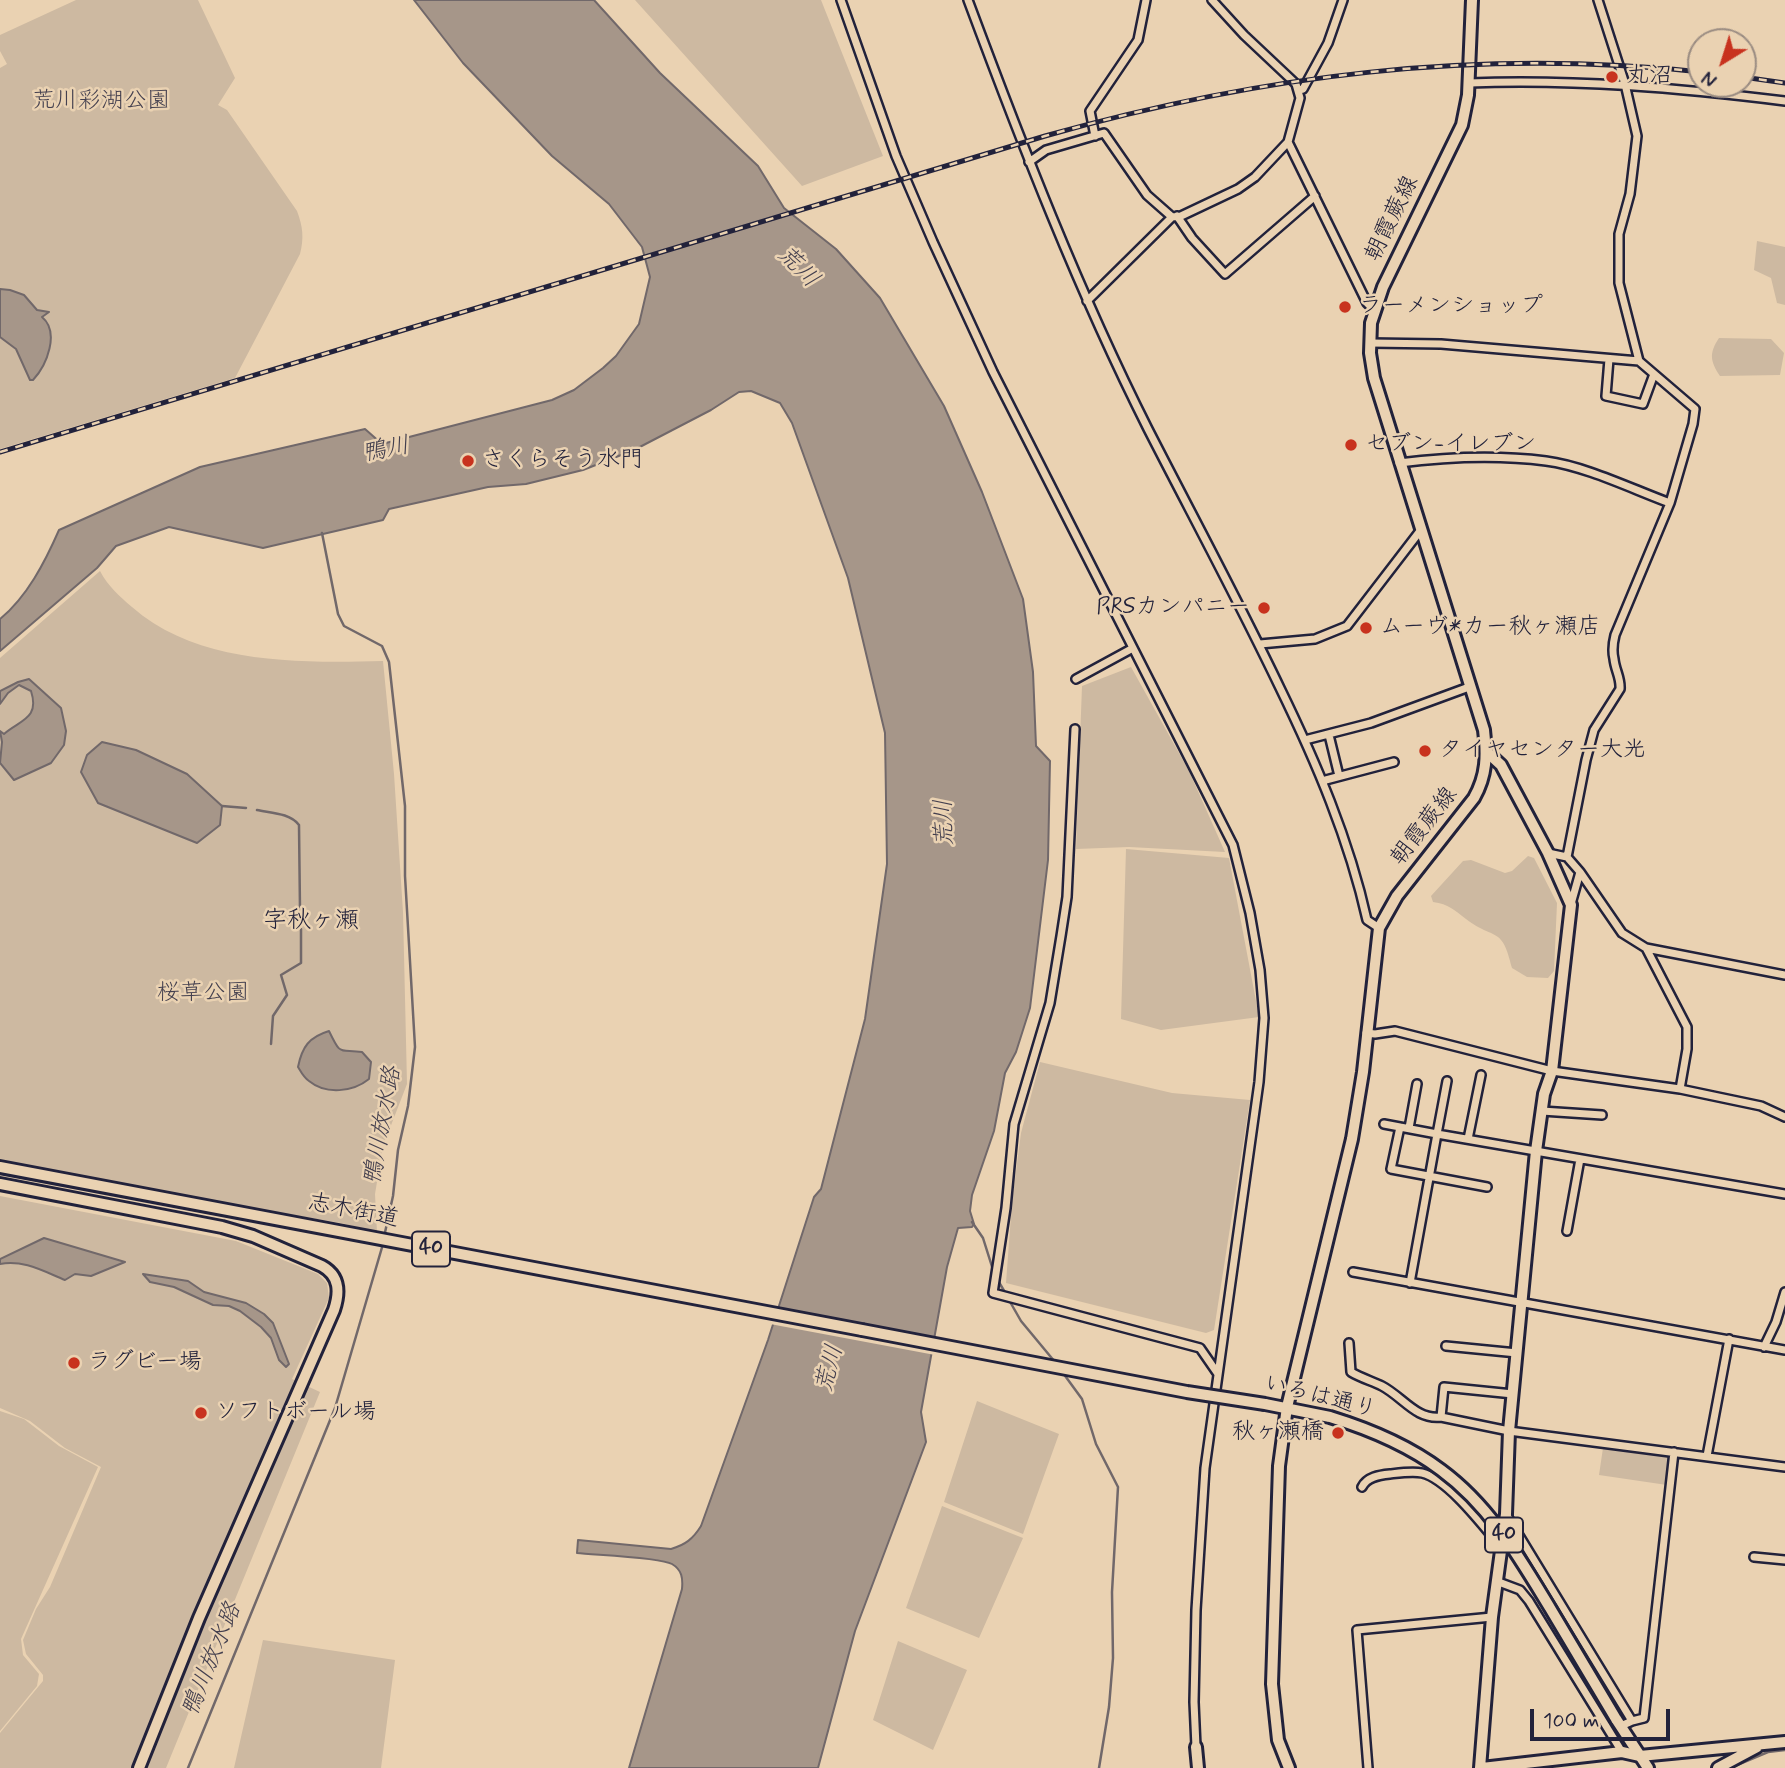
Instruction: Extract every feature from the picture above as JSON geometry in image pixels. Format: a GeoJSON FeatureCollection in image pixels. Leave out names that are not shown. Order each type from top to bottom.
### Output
{"type":"FeatureCollection","features":[{"type":"Feature","properties":{"kind":"main road","name":"朝霞蕨線"},"geometry":{"type":"LineString","coordinates":[[1289,1768],[1278,1741],[1272,1684],[1279,1466],[1287,1407],[1352,1139],[1379,928],[1398,896],[1474,798],[1484,776],[1487,752],[1484,730],[1374,378],[1370,343],[1374,310],[1383,286],[1458,136],[1465,114],[1472,0]]}},
{"type":"Feature","properties":{"kind":"main road"},"geometry":{"type":"LineString","coordinates":[[1487,752],[1500,765],[1548,853],[1571,905],[1552,1071],[1544,1094],[1536,1152],[1509,1431],[1506,1514],[1492,1617],[1481,1768],[1622,1752],[1640,1756],[1785,1742]]}},
{"type":"Feature","properties":{"kind":"main road","name":"志木街道"},"geometry":{"type":"LineString","coordinates":[[0,1167],[862,1330]]}},
{"type":"Feature","properties":{"kind":"main road"},"geometry":{"type":"LineString","coordinates":[[0,1184],[222,1227],[253,1236],[322,1266],[332,1272],[337,1280],[338,1294],[334,1310],[194,1629],[139,1768]]}},
{"type":"Feature","properties":{"kind":"main road","name":"いろは通り"},"geometry":{"type":"LineString","coordinates":[[862,1330],[1187,1392],[1287,1407],[1367,1429],[1418,1454],[1442,1470],[1475,1499],[1496,1524],[1623,1722],[1648,1768]]}},
{"type":"Feature","properties":{"kind":"main road"},"geometry":{"type":"LineString","coordinates":[[1718,1768],[1762,1744]]}},
{"type":"Feature","properties":{"kind":"main road"},"geometry":{"type":"LineString","coordinates":[[1196,1747],[1198,1768]]}},
{"type":"Feature","properties":{"kind":"street"},"geometry":{"type":"LineString","coordinates":[[841,0],[878,108],[933,242],[993,372],[1233,845],[1251,913],[1264,1018],[1259,1082],[1205,1468],[1197,1565],[1194,1702],[1196,1747]]}},
{"type":"Feature","properties":{"kind":"street"},"geometry":{"type":"LineString","coordinates":[[968,0],[1029,162],[1087,301],[1149,432],[1260,644],[1305,740],[1337,818],[1367,920],[1379,928]]}},
{"type":"Feature","properties":{"kind":"street"},"geometry":{"type":"LineString","coordinates":[[1094,136],[1090,111],[1138,40],[1146,0]]}},
{"type":"Feature","properties":{"kind":"street"},"geometry":{"type":"LineString","coordinates":[[1087,301],[1175,216],[1238,189],[1255,177],[1288,142],[1300,98],[1296,84],[1244,35],[1212,0]]}},
{"type":"Feature","properties":{"kind":"street"},"geometry":{"type":"LineString","coordinates":[[1299,90],[1303,89],[1328,43],[1343,0]]}},
{"type":"Feature","properties":{"kind":"street"},"geometry":{"type":"LineString","coordinates":[[1598,0],[1625,84],[1637,136],[1630,194],[1619,234],[1619,283],[1639,361]]}},
{"type":"Feature","properties":{"kind":"street"},"geometry":{"type":"LineString","coordinates":[[1469,83],[1569,81],[1625,84],[1785,100]]}},
{"type":"Feature","properties":{"kind":"street"},"geometry":{"type":"LineString","coordinates":[[1029,162],[1046,150],[1104,133],[1147,195],[1175,216],[1225,274],[1315,196]]}},
{"type":"Feature","properties":{"kind":"street"},"geometry":{"type":"LineString","coordinates":[[1288,142],[1367,303],[1374,310]]}},
{"type":"Feature","properties":{"kind":"street"},"geometry":{"type":"LineString","coordinates":[[1370,343],[1441,344],[1639,361],[1695,409],[1670,503],[1615,635],[1612,648],[1621,682],[1620,689],[1594,730],[1566,857]]}},
{"type":"Feature","properties":{"kind":"street"},"geometry":{"type":"LineString","coordinates":[[1609,359],[1606,396],[1643,404],[1654,373]]}},
{"type":"Feature","properties":{"kind":"street"},"geometry":{"type":"LineString","coordinates":[[1399,463],[1441,457],[1547,461],[1599,476],[1670,503]]}},
{"type":"Feature","properties":{"kind":"street"},"geometry":{"type":"LineString","coordinates":[[1260,644],[1315,639],[1347,626],[1420,531]]}},
{"type":"Feature","properties":{"kind":"street"},"geometry":{"type":"LineString","coordinates":[[1076,679],[1132,648]]}},
{"type":"Feature","properties":{"kind":"street"},"geometry":{"type":"LineString","coordinates":[[1305,740],[1417,707],[1469,687]]}},
{"type":"Feature","properties":{"kind":"street"},"geometry":{"type":"LineString","coordinates":[[1075,729],[1070,856],[1063,923],[1051,1003],[1014,1124],[1006,1208],[993,1293],[1200,1348],[1218,1374]]}},
{"type":"Feature","properties":{"kind":"street"},"geometry":{"type":"LineString","coordinates":[[1329,735],[1339,776]]}},
{"type":"Feature","properties":{"kind":"street"},"geometry":{"type":"LineString","coordinates":[[1322,781],[1394,762]]}},
{"type":"Feature","properties":{"kind":"street"},"geometry":{"type":"LineString","coordinates":[[1548,853],[1566,857],[1580,872],[1622,933],[1646,948],[1785,975]]}},
{"type":"Feature","properties":{"kind":"street"},"geometry":{"type":"LineString","coordinates":[[1571,905],[1580,872]]}},
{"type":"Feature","properties":{"kind":"street"},"geometry":{"type":"LineString","coordinates":[[1646,948],[1688,1027],[1680,1089]]}},
{"type":"Feature","properties":{"kind":"street"},"geometry":{"type":"LineString","coordinates":[[1366,1033],[1395,1031],[1552,1071],[1680,1089],[1760,1106],[1785,1117]]}},
{"type":"Feature","properties":{"kind":"street"},"geometry":{"type":"LineString","coordinates":[[1468,1139],[1481,1075]]}},
{"type":"Feature","properties":{"kind":"street"},"geometry":{"type":"LineString","coordinates":[[1409,1283],[1447,1081]]}},
{"type":"Feature","properties":{"kind":"street"},"geometry":{"type":"LineString","coordinates":[[1409,1128],[1417,1084]]}},
{"type":"Feature","properties":{"kind":"street"},"geometry":{"type":"LineString","coordinates":[[1542,1111],[1602,1115]]}},
{"type":"Feature","properties":{"kind":"street"},"geometry":{"type":"LineString","coordinates":[[1384,1124],[1785,1194]]}},
{"type":"Feature","properties":{"kind":"street"},"geometry":{"type":"LineString","coordinates":[[1400,1127],[1391,1169],[1487,1187]]}},
{"type":"Feature","properties":{"kind":"street"},"geometry":{"type":"LineString","coordinates":[[1567,1231],[1580,1159]]}},
{"type":"Feature","properties":{"kind":"street"},"geometry":{"type":"LineString","coordinates":[[1353,1272],[1785,1350]]}},
{"type":"Feature","properties":{"kind":"street"},"geometry":{"type":"LineString","coordinates":[[1764,1347],[1776,1322],[1785,1292]]}},
{"type":"Feature","properties":{"kind":"street"},"geometry":{"type":"LineString","coordinates":[[1707,1456],[1729,1339]]}},
{"type":"Feature","properties":{"kind":"street"},"geometry":{"type":"LineString","coordinates":[[1349,1343],[1351,1372],[1385,1387],[1421,1415],[1431,1418],[1441,1417],[1509,1431],[1785,1467]]}},
{"type":"Feature","properties":{"kind":"street"},"geometry":{"type":"LineString","coordinates":[[1446,1346],[1517,1353]]}},
{"type":"Feature","properties":{"kind":"street"},"geometry":{"type":"LineString","coordinates":[[1441,1417],[1444,1387],[1513,1394]]}},
{"type":"Feature","properties":{"kind":"street"},"geometry":{"type":"LineString","coordinates":[[1506,1514],[1623,1722],[1644,1718],[1674,1452]]}},
{"type":"Feature","properties":{"kind":"street"},"geometry":{"type":"LineString","coordinates":[[1362,1487],[1364,1481],[1373,1477],[1422,1473],[1452,1493],[1501,1547]]}},
{"type":"Feature","properties":{"kind":"street"},"geometry":{"type":"LineString","coordinates":[[1754,1557],[1785,1560]]}},
{"type":"Feature","properties":{"kind":"street"},"geometry":{"type":"LineString","coordinates":[[1496,1581],[1520,1590],[1529,1601],[1622,1752]]}},
{"type":"Feature","properties":{"kind":"street"},"geometry":{"type":"LineString","coordinates":[[1368,1768],[1357,1630],[1492,1617]]}},
{"type":"Feature","properties":{"kind":"green space","name":"荒川彩湖公園"},"geometry":{"type":"Polygon","coordinates":[[[76,0],[198,0],[235,78],[218,105],[227,110],[297,211],[302,232],[300,254],[235,378],[0,449],[0,68],[7,64],[0,51],[0,35],[76,0]]]}},
{"type":"Feature","properties":{"kind":"green space"},"geometry":{"type":"Polygon","coordinates":[[[635,0],[821,0],[883,156],[802,186],[635,0]]]}},
{"type":"Feature","properties":{"kind":"green space"},"geometry":{"type":"Polygon","coordinates":[[[1757,241],[1785,247],[1785,305],[1777,303],[1771,278],[1754,270],[1757,241]]]}},
{"type":"Feature","properties":{"kind":"green space"},"geometry":{"type":"Polygon","coordinates":[[[1719,338],[1771,339],[1784,353],[1780,375],[1720,376],[1712,357],[1719,338]]]}},
{"type":"Feature","properties":{"kind":"green space","name":"桜草公園"},"geometry":{"type":"Polygon","coordinates":[[[100,571],[118,595],[132,607],[158,626],[187,640],[219,650],[285,660],[383,661],[403,912],[407,1084],[383,1146],[375,1194],[377,1232],[341,1223],[0,1161],[0,658],[100,571]]]}},
{"type":"Feature","properties":{"kind":"green space"},"geometry":{"type":"Polygon","coordinates":[[[1131,667],[1189,771],[1225,852],[1129,847],[1076,849],[1082,686],[1131,667]]]}},
{"type":"Feature","properties":{"kind":"green space"},"geometry":{"type":"Polygon","coordinates":[[[1126,849],[1229,858],[1259,1017],[1161,1030],[1121,1019],[1126,849]]]}},
{"type":"Feature","properties":{"kind":"green space"},"geometry":{"type":"Polygon","coordinates":[[[1528,856],[1534,858],[1557,903],[1554,971],[1548,978],[1527,977],[1512,968],[1501,939],[1476,926],[1451,908],[1433,902],[1431,896],[1463,861],[1471,860],[1505,873],[1512,871],[1528,856]]]}},
{"type":"Feature","properties":{"kind":"green space"},"geometry":{"type":"Polygon","coordinates":[[[1040,1062],[1172,1093],[1250,1100],[1214,1330],[1206,1333],[1006,1283],[1021,1133],[1040,1062]]]}},
{"type":"Feature","properties":{"kind":"green space"},"geometry":{"type":"Polygon","coordinates":[[[0,1196],[236,1241],[318,1274],[327,1283],[329,1298],[292,1379],[320,1392],[166,1768],[0,1768],[0,1733],[43,1681],[43,1675],[26,1654],[23,1640],[36,1609],[50,1587],[101,1467],[65,1448],[30,1421],[0,1408],[0,1196]]]}},
{"type":"Feature","properties":{"kind":"green space"},"geometry":{"type":"Polygon","coordinates":[[[977,1401],[1059,1434],[1023,1534],[944,1502],[977,1401]]]}},
{"type":"Feature","properties":{"kind":"green space"},"geometry":{"type":"Polygon","coordinates":[[[0,1411],[24,1419],[59,1446],[98,1467],[21,1639],[23,1655],[39,1674],[37,1686],[0,1731],[0,1411]]]}},
{"type":"Feature","properties":{"kind":"green space"},"geometry":{"type":"Polygon","coordinates":[[[1603,1448],[1671,1457],[1667,1485],[1599,1475],[1603,1448]]]}},
{"type":"Feature","properties":{"kind":"green space"},"geometry":{"type":"Polygon","coordinates":[[[942,1506],[1023,1538],[979,1638],[906,1608],[942,1506]]]}},
{"type":"Feature","properties":{"kind":"green space"},"geometry":{"type":"Polygon","coordinates":[[[263,1640],[395,1660],[381,1768],[234,1768],[263,1640]]]}},
{"type":"Feature","properties":{"kind":"green space"},"geometry":{"type":"Polygon","coordinates":[[[898,1641],[967,1670],[933,1750],[873,1720],[898,1641]]]}},
{"type":"Feature","properties":{"kind":"water"},"geometry":{"type":"Polygon","coordinates":[[[414,0],[594,0],[660,73],[758,166],[784,208],[836,249],[880,298],[944,406],[982,492],[1023,599],[1033,672],[1036,746],[1050,761],[1048,860],[1030,1008],[1016,1052],[1005,1073],[994,1131],[972,1195],[970,1211],[974,1224],[972,1227],[958,1228],[947,1267],[921,1412],[926,1442],[855,1631],[818,1768],[629,1768],[682,1589],[682,1578],[675,1566],[665,1562],[577,1553],[578,1540],[671,1549],[688,1541],[701,1526],[768,1340],[814,1197],[821,1189],[865,1019],[887,864],[885,733],[848,578],[792,423],[780,403],[751,391],[739,392],[711,410],[634,450],[583,470],[526,484],[488,487],[389,509],[383,520],[263,548],[169,527],[116,546],[97,568],[0,651],[0,619],[19,600],[34,578],[59,530],[200,467],[365,429],[382,444],[552,400],[574,390],[603,368],[616,356],[639,324],[650,277],[642,247],[609,204],[552,156],[463,63],[414,0]]]}},
{"type":"Feature","properties":{"kind":"water"},"geometry":{"type":"Polygon","coordinates":[[[0,289],[24,295],[37,310],[49,312],[42,317],[50,331],[50,348],[43,366],[33,380],[30,380],[16,349],[0,337],[0,289]]]}},
{"type":"Feature","properties":{"kind":"water"},"geometry":{"type":"Polygon","coordinates":[[[29,679],[61,708],[66,731],[64,745],[51,763],[14,780],[0,763],[0,731],[4,734],[27,718],[33,708],[33,700],[31,691],[19,685],[8,693],[0,704],[0,691],[29,679]]]}},
{"type":"Feature","properties":{"kind":"water"},"geometry":{"type":"Polygon","coordinates":[[[102,742],[136,750],[187,774],[222,806],[220,825],[197,843],[98,803],[81,772],[87,755],[102,742]]]}},
{"type":"Feature","properties":{"kind":"water"},"geometry":{"type":"Polygon","coordinates":[[[329,1031],[338,1048],[362,1052],[371,1062],[369,1079],[355,1087],[331,1090],[304,1077],[298,1067],[304,1048],[316,1036],[329,1031]]]}},
{"type":"Feature","properties":{"kind":"water"},"geometry":{"type":"Polygon","coordinates":[[[44,1238],[125,1262],[91,1276],[75,1274],[65,1280],[17,1263],[0,1264],[0,1259],[44,1238]]]}},
{"type":"Feature","properties":{"kind":"water"},"geometry":{"type":"Polygon","coordinates":[[[143,1274],[188,1281],[204,1292],[246,1303],[264,1314],[273,1323],[289,1364],[286,1367],[279,1360],[271,1338],[240,1311],[229,1306],[213,1305],[174,1287],[150,1282],[143,1274]]]}},
{"type":"Feature","properties":{"kind":"pier"},"geometry":{"type":"Polygon","coordinates":[[[775,1307],[938,1338],[935,1355],[770,1324],[775,1307]]]}},
{"type":"Feature","properties":{"kind":"waterway","name":"鴨川放水路"},"geometry":{"type":"LineString","coordinates":[[322,533],[338,614],[344,626],[382,646],[389,662],[405,806],[405,876],[415,1047],[408,1106],[384,1237]]}},
{"type":"Feature","properties":{"kind":"waterway"},"geometry":{"type":"LineString","coordinates":[[222,806],[246,808]]}},
{"type":"Feature","properties":{"kind":"waterway"},"geometry":{"type":"LineString","coordinates":[[257,810],[285,816],[299,825],[300,910]]}},
{"type":"Feature","properties":{"kind":"waterway"},"geometry":{"type":"LineString","coordinates":[[271,1044],[273,1016],[287,995],[281,975],[301,963],[301,929]]}},
{"type":"Feature","properties":{"kind":"waterway"},"geometry":{"type":"LineString","coordinates":[[972,1222],[983,1238],[994,1273]]}},
{"type":"Feature","properties":{"kind":"waterway","name":"鴨川放水路"},"geometry":{"type":"LineString","coordinates":[[188,1768],[335,1408],[383,1244]]}},
{"type":"Feature","properties":{"kind":"waterway"},"geometry":{"type":"LineString","coordinates":[[997,1279],[1006,1294]]}},
{"type":"Feature","properties":{"kind":"waterway"},"geometry":{"type":"LineString","coordinates":[[1009,1300],[1021,1321],[1055,1362]]}},
{"type":"Feature","properties":{"kind":"waterway"},"geometry":{"type":"LineString","coordinates":[[1063,1373],[1082,1399],[1096,1444],[1118,1487],[1112,1592],[1113,1658],[1109,1707],[1099,1768]]}},
{"type":"Feature","properties":{"kind":"waterway"},"geometry":{"type":"LineString","coordinates":[[1737,1765],[1768,1752],[1785,1750]]}},
{"type":"Feature","properties":{"kind":"railway"},"geometry":{"type":"LineString","coordinates":[[0,452],[1045,136],[1126,115],[1207,97],[1370,72],[1534,63],[1617,65],[1687,71]]}},
{"type":"Feature","properties":{"kind":"railway"},"geometry":{"type":"LineString","coordinates":[[1757,79],[1785,83]]}},
{"type":"Feature","properties":{"kind":"place","name":"丸沼"},"geometry":{"type":"Point","coordinates":[1612,77]}},
{"type":"Feature","properties":{"kind":"place","name":"ラーメンショップ"},"geometry":{"type":"Point","coordinates":[1345,307]}},
{"type":"Feature","properties":{"kind":"place","name":"セブン-イレブン"},"geometry":{"type":"Point","coordinates":[1351,445]}},
{"type":"Feature","properties":{"kind":"place","name":"さくらそう水門"},"geometry":{"type":"Point","coordinates":[468,461]}},
{"type":"Feature","properties":{"kind":"place","name":"PRSカンパニー"},"geometry":{"type":"Point","coordinates":[1264,608]}},
{"type":"Feature","properties":{"kind":"place","name":"ムーヴ*カー秋ヶ瀬店"},"geometry":{"type":"Point","coordinates":[1366,628]}},
{"type":"Feature","properties":{"kind":"place","name":"タイヤセンター大光"},"geometry":{"type":"Point","coordinates":[1425,751]}},
{"type":"Feature","properties":{"kind":"place","name":"ラグビー場"},"geometry":{"type":"Point","coordinates":[74,1363]}},
{"type":"Feature","properties":{"kind":"place","name":"ソフトボール場"},"geometry":{"type":"Point","coordinates":[201,1413]}},
{"type":"Feature","properties":{"kind":"place","name":"秋ヶ瀬橋"},"geometry":{"type":"Point","coordinates":[1338,1433]}},
{"type":"Feature","properties":{"kind":"district","name":"字秋ヶ瀬"},"geometry":{"type":"Point","coordinates":[311,922]}},
{"type":"Feature","properties":{"kind":"water label","name":"荒川"},"geometry":{"type":"Point","coordinates":[797,268]}},
{"type":"Feature","properties":{"kind":"water label","name":"鴨川"},"geometry":{"type":"Point","coordinates":[386,451]}},
{"type":"Feature","properties":{"kind":"water label","name":"荒川"},"geometry":{"type":"Point","coordinates":[946,823]}},
{"type":"Feature","properties":{"kind":"water label","name":"荒川"},"geometry":{"type":"Point","coordinates":[831,1369]}}]}
